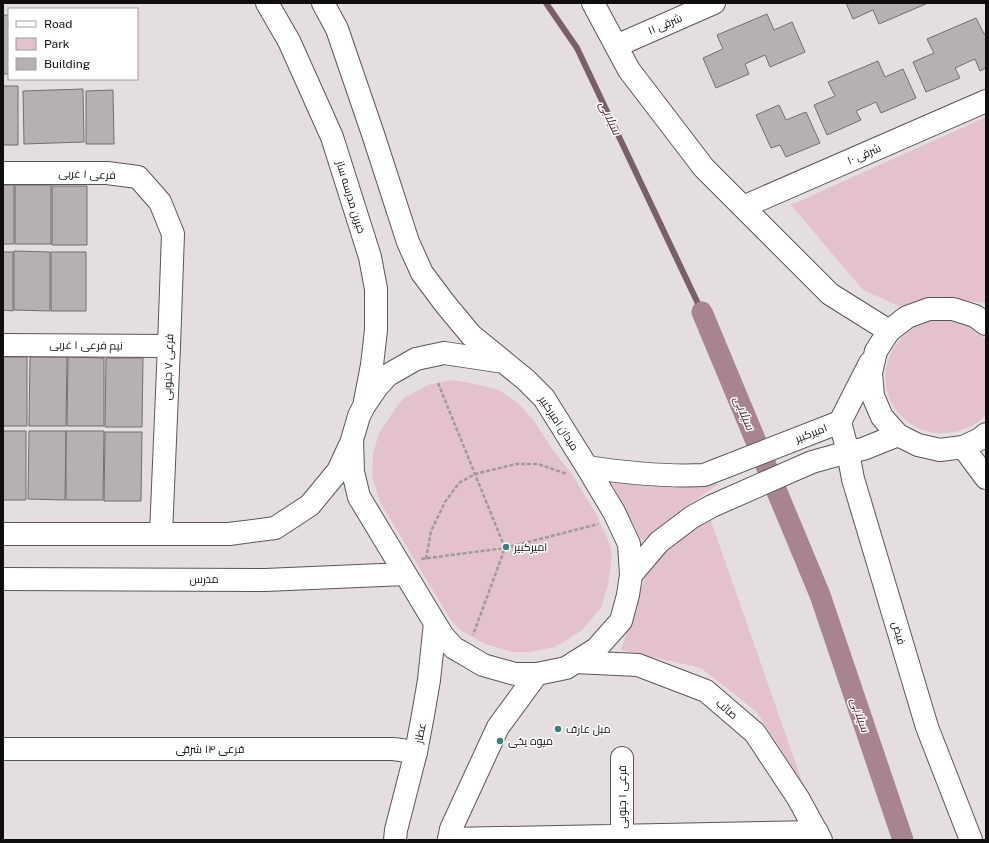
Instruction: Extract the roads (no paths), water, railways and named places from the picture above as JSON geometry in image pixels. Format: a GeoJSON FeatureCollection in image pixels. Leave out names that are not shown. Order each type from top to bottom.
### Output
{"type":"FeatureCollection","features":[{"type":"Feature","properties":{"kind":"main road"},"geometry":{"type":"LineString","coordinates":[[323,3],[337,29],[408,242],[422,273],[446,305],[471,334],[504,362]]}},
{"type":"Feature","properties":{"kind":"main road"},"geometry":{"type":"LineString","coordinates":[[593,3],[629,70],[704,168],[830,294],[889,331]]}},
{"type":"Feature","properties":{"kind":"main road","name":"۱۱ شرقی"},"geometry":{"type":"LineString","coordinates":[[616,46],[714,3]]}},
{"type":"Feature","properties":{"kind":"main road","name":"خیرین مدرسه ساز"},"geometry":{"type":"LineString","coordinates":[[271,5],[289,41],[332,137],[370,258],[376,289],[376,330],[372,365],[364,406]]}},
{"type":"Feature","properties":{"kind":"main road","name":"۱۰ شرقی"},"geometry":{"type":"LineString","coordinates":[[743,207],[986,101]]}},
{"type":"Feature","properties":{"kind":"main road","name":"فرعی ۱ غربی"},"geometry":{"type":"LineString","coordinates":[[3,173],[107,173],[138,177],[160,202]]}},
{"type":"Feature","properties":{"kind":"main road","name":"فرعی ۷ جنوبی"},"geometry":{"type":"LineString","coordinates":[[160,202],[173,234],[161,534]]}},
{"type":"Feature","properties":{"kind":"main road"},"geometry":{"type":"LineString","coordinates":[[986,312],[953,309],[929,309],[907,317],[889,331],[876,351],[871,373],[873,396],[882,417],[898,434],[918,446],[940,450],[963,447],[980,439],[986,434]]}},
{"type":"Feature","properties":{"kind":"main road"},"geometry":{"type":"LineString","coordinates":[[953,309],[975,316],[986,324]]}},
{"type":"Feature","properties":{"kind":"main road","name":"نیم فرعی ۱ غربی"},"geometry":{"type":"LineString","coordinates":[[3,344],[169,346]]}},
{"type":"Feature","properties":{"kind":"main road","name":"امیرکبیر"},"geometry":{"type":"LineString","coordinates":[[587,467],[627,473],[681,476],[704,475],[840,422],[876,351]]}},
{"type":"Feature","properties":{"kind":"main road","name":"میدان امیرکبیر"},"geometry":{"type":"LineString","coordinates":[[444,353],[504,362],[526,380],[544,398],[599,486],[614,512],[629,544],[631,575],[628,595],[621,621],[596,649],[566,668],[537,674],[515,674],[483,665],[454,648],[443,636],[435,623],[413,567],[359,497],[353,472],[352,440],[359,416],[377,387],[388,375],[416,359],[444,353]]}},
{"type":"Feature","properties":{"kind":"main road","name":"فیض"},"geometry":{"type":"LineString","coordinates":[[840,422],[853,479],[927,727],[972,840]]}},
{"type":"Feature","properties":{"kind":"main road"},"geometry":{"type":"LineString","coordinates":[[631,575],[660,542],[692,517],[712,506],[812,462],[863,449],[898,434]]}},
{"type":"Feature","properties":{"kind":"main road"},"geometry":{"type":"LineString","coordinates":[[3,534],[228,534],[275,528],[310,505],[338,471],[352,440]]}},
{"type":"Feature","properties":{"kind":"main road"},"geometry":{"type":"LineString","coordinates":[[963,447],[986,478]]}},
{"type":"Feature","properties":{"kind":"main road","name":"مدرس"},"geometry":{"type":"LineString","coordinates":[[3,578],[265,580],[413,567]]}},
{"type":"Feature","properties":{"kind":"main road","name":"عطار"},"geometry":{"type":"LineString","coordinates":[[395,840],[396,830],[416,752],[430,680],[435,623]]}},
{"type":"Feature","properties":{"kind":"main road","name":"صائب"},"geometry":{"type":"LineString","coordinates":[[575,662],[638,666],[706,691],[755,733],[798,798],[819,836]]}},
{"type":"Feature","properties":{"kind":"main road"},"geometry":{"type":"LineString","coordinates":[[537,674],[498,727],[451,829],[449,840],[819,836]]}},
{"type":"Feature","properties":{"kind":"main road","name":"فرعی ۱۴ شرقی"},"geometry":{"type":"LineString","coordinates":[[3,749],[393,749],[416,752]]}},
{"type":"Feature","properties":{"kind":"main road","name":"فرعی ۱ جنوبی"},"geometry":{"type":"LineString","coordinates":[[622,758],[622,838]]}},
{"type":"Feature","properties":{"kind":"waterway","name":"سیلابی"},"geometry":{"type":"LineString","coordinates":[[546,3],[577,48],[702,312]]}},
{"type":"Feature","properties":{"kind":"waterway","name":"سیلابی"},"geometry":{"type":"LineString","coordinates":[[702,312],[820,595],[903,840]]}},
{"type":"Feature","properties":{"kind":"place","name":"امیرکبیر"},"geometry":{"type":"Point","coordinates":[506,547]}},
{"type":"Feature","properties":{"kind":"place","name":"مبل عارف"},"geometry":{"type":"Point","coordinates":[558,729]}},
{"type":"Feature","properties":{"kind":"place","name":"میوه یخی"},"geometry":{"type":"Point","coordinates":[500,741]}}]}
